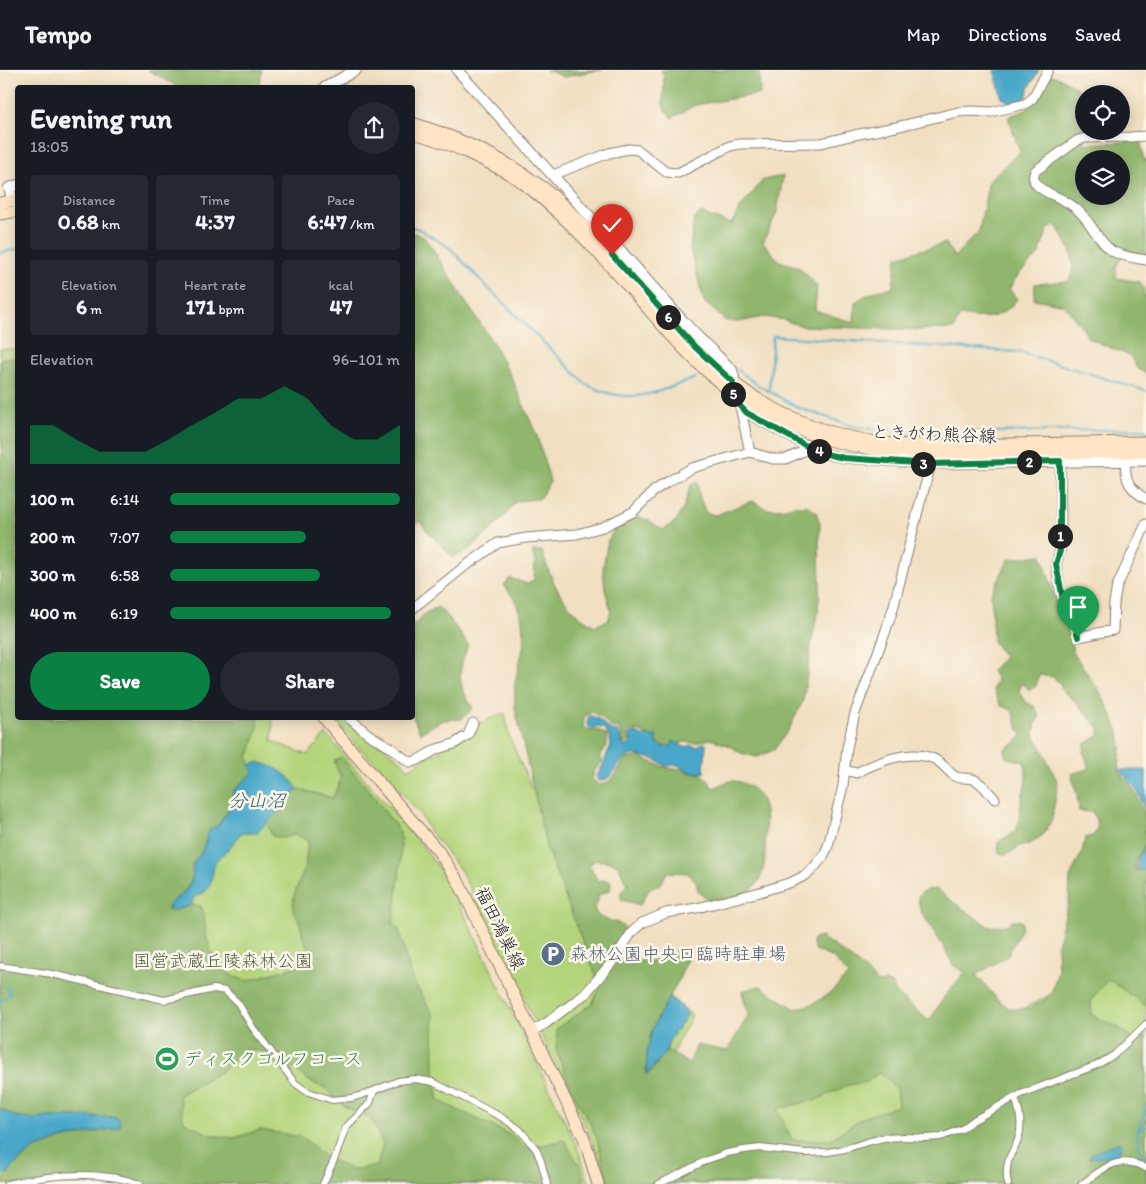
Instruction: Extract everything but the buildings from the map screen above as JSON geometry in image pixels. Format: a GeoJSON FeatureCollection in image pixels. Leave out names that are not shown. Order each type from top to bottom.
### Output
{"type":"FeatureCollection","features":[{"type":"Feature","properties":{"kind":"main road","name":"ときがわ熊谷線"},"geometry":{"type":"LineString","coordinates":[[415,124],[445,133],[485,151],[543,188],[606,248],[729,383]]}},
{"type":"Feature","properties":{"kind":"main road","name":"ときがわ熊谷線"},"geometry":{"type":"LineString","coordinates":[[415,134],[440,141],[488,162],[516,178],[538,194],[572,226],[672,336],[711,375],[780,412],[844,436],[932,455],[1126,456],[1146,452]]}},
{"type":"Feature","properties":{"kind":"main road"},"geometry":{"type":"LineString","coordinates":[[0,203],[15,208]]}},
{"type":"Feature","properties":{"kind":"main road"},"geometry":{"type":"LineString","coordinates":[[0,214],[15,208]]}},
{"type":"Feature","properties":{"kind":"main road","name":"ときがわ熊谷線"},"geometry":{"type":"LineString","coordinates":[[932,455],[1146,442]]}},
{"type":"Feature","properties":{"kind":"main road","name":"福田鴻巣線"},"geometry":{"type":"LineString","coordinates":[[326,720],[439,852],[458,881],[584,1138],[598,1184]]}},
{"type":"Feature","properties":{"kind":"street"},"geometry":{"type":"LineString","coordinates":[[329,85],[356,70]]}},
{"type":"Feature","properties":{"kind":"street"},"geometry":{"type":"LineString","coordinates":[[552,175],[609,153],[630,149],[638,150],[666,172],[678,173],[730,146],[740,144],[821,143],[958,112],[991,112],[1001,110],[1025,104],[1032,100],[1048,70]]}},
{"type":"Feature","properties":{"kind":"street"},"geometry":{"type":"LineString","coordinates":[[461,72],[673,310],[732,370],[734,377],[729,383],[740,406],[750,452]]}},
{"type":"Feature","properties":{"kind":"street"},"geometry":{"type":"LineString","coordinates":[[1146,136],[1086,138],[1078,140],[1035,171],[1034,181],[1043,190],[1062,199],[1080,211],[1100,239],[1111,250],[1132,258],[1146,260]]}},
{"type":"Feature","properties":{"kind":"street"},"geometry":{"type":"LineString","coordinates":[[9,187],[15,205]]}},
{"type":"Feature","properties":{"kind":"street"},"geometry":{"type":"LineString","coordinates":[[740,406],[747,413],[810,448],[844,458],[932,455],[1060,461],[1126,456],[1146,461]]}},
{"type":"Feature","properties":{"kind":"street"},"geometry":{"type":"LineString","coordinates":[[415,607],[464,567],[498,543],[526,538],[577,534],[603,527],[633,512],[655,490],[692,468],[750,452],[773,459],[786,459],[810,448]]}},
{"type":"Feature","properties":{"kind":"street"},"geometry":{"type":"LineString","coordinates":[[532,1031],[545,1024],[586,994],[613,961],[632,932],[642,922],[666,913],[696,908],[792,882],[810,872],[823,857],[828,846],[842,792],[855,713],[893,609],[932,455]]}},
{"type":"Feature","properties":{"kind":"street"},"geometry":{"type":"LineString","coordinates":[[1126,456],[1127,478],[1131,488],[1146,499]]}},
{"type":"Feature","properties":{"kind":"street"},"geometry":{"type":"LineString","coordinates":[[1060,461],[1060,551],[1056,564],[1064,604],[1074,622],[1078,637],[1113,630],[1117,586],[1146,524]]}},
{"type":"Feature","properties":{"kind":"street"},"geometry":{"type":"LineString","coordinates":[[351,720],[368,734],[409,762],[416,761],[437,749],[454,744],[468,735],[473,723]]}},
{"type":"Feature","properties":{"kind":"street"},"geometry":{"type":"LineString","coordinates":[[845,770],[856,773],[891,759],[924,756],[940,762],[956,777],[976,780],[995,799]]}},
{"type":"Feature","properties":{"kind":"street"},"geometry":{"type":"LineString","coordinates":[[0,966],[52,974],[164,1000],[214,988],[225,991],[238,1003],[253,1028],[295,1083],[306,1091],[332,1100],[352,1098],[398,1081],[415,1079],[432,1082],[501,1117],[519,1129],[536,1149],[547,1184]]}},
{"type":"Feature","properties":{"kind":"street"},"geometry":{"type":"LineString","coordinates":[[659,1184],[707,1160],[727,1153],[744,1150],[760,1148],[806,1153],[828,1152],[883,1138],[942,1137],[962,1129],[974,1120],[1021,1094],[1097,1064],[1114,1055],[1146,1024]]}},
{"type":"Feature","properties":{"kind":"street"},"geometry":{"type":"LineString","coordinates":[[323,1184],[346,1127],[370,1103],[374,1091]]}},
{"type":"Feature","properties":{"kind":"street"},"geometry":{"type":"LineString","coordinates":[[1008,1184],[1006,1169],[1018,1141],[1021,1118],[1014,1098]]}},
{"type":"Feature","properties":{"kind":"street"},"geometry":{"type":"LineString","coordinates":[[1082,1184],[1106,1166],[1116,1162],[1140,1165],[1146,1168]]}},
{"type":"Feature","properties":{"kind":"street"},"geometry":{"type":"LineString","coordinates":[[543,1184],[544,1174]]}},
{"type":"Feature","properties":{"kind":"street"},"geometry":{"type":"LineString","coordinates":[[6,1184],[59,1176],[83,1175],[131,1181],[140,1184]]}},
{"type":"Feature","properties":{"kind":"green space"},"geometry":{"type":"Polygon","coordinates":[[[148,70],[262,70],[258,85],[174,85],[148,70]]]}},
{"type":"Feature","properties":{"kind":"green space"},"geometry":{"type":"Polygon","coordinates":[[[546,70],[602,70],[564,77],[546,70]]]}},
{"type":"Feature","properties":{"kind":"green space"},"geometry":{"type":"Polygon","coordinates":[[[661,70],[759,70],[760,94],[695,105],[672,118],[663,106],[664,75],[661,70]]]}},
{"type":"Feature","properties":{"kind":"green space"},"geometry":{"type":"Polygon","coordinates":[[[1051,75],[1075,87],[1075,140],[1084,140],[1085,144],[1140,141],[1144,160],[1146,159],[1146,257],[1124,252],[1116,267],[1116,278],[1140,282],[1144,289],[1144,296],[1146,296],[1146,374],[1136,367],[1130,356],[1088,338],[1065,305],[1034,299],[1035,284],[1069,281],[1072,273],[1073,265],[1070,251],[1055,224],[1048,229],[1039,254],[1018,275],[1009,289],[1017,299],[1011,306],[992,317],[960,315],[954,329],[921,330],[802,326],[780,319],[763,317],[739,322],[726,321],[704,302],[690,249],[694,219],[700,213],[731,224],[740,208],[763,180],[783,176],[777,212],[763,242],[779,261],[799,267],[817,286],[815,310],[854,323],[855,302],[870,293],[893,287],[897,257],[946,243],[954,257],[979,231],[989,180],[1020,152],[1008,117],[1024,111],[1051,75]]]}},
{"type":"Feature","properties":{"kind":"green space"},"geometry":{"type":"Polygon","coordinates":[[[415,234],[423,236],[434,251],[492,341],[512,379],[537,436],[550,481],[539,499],[516,501],[506,515],[489,532],[466,552],[453,557],[426,530],[421,521],[415,524],[415,234]]]}},
{"type":"Feature","properties":{"kind":"green space"},"geometry":{"type":"Polygon","coordinates":[[[0,349],[15,349],[15,394],[0,382],[0,349]]]}},
{"type":"Feature","properties":{"kind":"green space","name":"国営武蔵丘陵森林公園"},"geometry":{"type":"Polygon","coordinates":[[[3,358],[15,358],[15,720],[258,720],[258,728],[248,758],[254,773],[233,791],[233,803],[220,823],[209,832],[202,852],[192,865],[193,872],[190,883],[169,905],[168,909],[175,910],[192,905],[201,906],[211,952],[220,969],[246,981],[301,965],[309,960],[299,919],[293,911],[294,895],[305,868],[308,841],[296,834],[284,838],[272,836],[267,823],[277,813],[287,796],[298,789],[333,798],[341,778],[334,761],[341,757],[400,832],[399,878],[393,922],[399,930],[412,979],[433,1014],[434,1068],[439,1101],[513,1136],[526,1149],[564,1140],[582,1170],[584,1184],[1,1184],[13,1166],[35,1148],[60,1139],[117,1128],[116,1117],[19,1118],[0,1108],[0,459],[2,458],[2,447],[0,427],[0,361],[3,358]],[[246,1049],[223,1070],[179,1095],[184,1122],[211,1135],[234,1138],[260,1130],[302,1137],[325,1157],[352,1170],[377,1166],[383,1144],[370,1117],[345,1107],[325,1088],[309,1081],[277,1054],[246,1049]]]}},
{"type":"Feature","properties":{"kind":"green space"},"geometry":{"type":"Polygon","coordinates":[[[697,482],[700,499],[706,513],[716,515],[752,501],[767,509],[808,506],[816,512],[820,524],[820,584],[818,611],[803,701],[789,729],[774,750],[757,757],[741,753],[728,745],[710,739],[695,743],[682,742],[676,750],[665,747],[643,733],[633,731],[626,731],[631,741],[623,744],[621,731],[610,726],[601,717],[592,712],[584,717],[583,725],[589,731],[598,730],[607,735],[607,746],[601,754],[602,762],[594,771],[592,780],[600,785],[612,779],[625,759],[639,757],[661,766],[683,769],[690,773],[700,773],[713,788],[731,781],[743,783],[760,797],[765,811],[763,871],[755,886],[739,895],[708,900],[698,891],[696,881],[687,873],[667,872],[661,884],[649,890],[640,905],[622,900],[620,893],[628,884],[619,866],[612,862],[596,860],[589,865],[598,881],[606,880],[611,882],[610,890],[598,895],[598,901],[594,908],[595,912],[600,917],[618,923],[629,931],[616,957],[626,965],[640,961],[661,959],[683,948],[687,959],[679,979],[653,1027],[647,1051],[647,1075],[667,1050],[689,1064],[697,1045],[727,1051],[748,1016],[742,991],[760,986],[795,1009],[813,1004],[830,993],[848,975],[833,958],[815,950],[812,940],[821,937],[858,964],[877,983],[887,982],[892,984],[897,994],[929,1021],[945,996],[965,972],[953,965],[920,910],[918,896],[926,890],[937,889],[989,927],[1007,925],[1012,920],[1022,921],[1022,928],[1007,956],[976,975],[998,1000],[1010,1009],[1028,1009],[1045,1000],[1052,992],[1058,970],[1057,945],[1069,901],[1070,878],[1082,853],[1085,838],[1094,835],[1098,826],[1093,812],[1079,811],[1071,774],[1089,769],[1084,752],[1085,744],[1100,735],[1099,728],[1076,702],[1062,690],[1060,683],[1053,677],[1039,675],[1036,686],[1029,690],[1022,683],[1019,691],[1027,703],[1034,706],[1040,716],[1036,722],[1034,735],[1058,783],[1052,819],[1044,834],[1029,845],[1022,845],[1006,855],[999,853],[998,842],[1016,831],[1026,781],[1026,768],[1023,761],[1007,758],[1005,749],[1015,743],[1022,735],[1012,710],[1001,706],[993,689],[997,680],[992,671],[1004,657],[993,641],[991,594],[1009,559],[1042,555],[1074,654],[1098,689],[1119,732],[1121,746],[1119,771],[1135,791],[1143,811],[1146,843],[1136,859],[1135,870],[1146,870],[1146,1006],[1108,979],[1091,1000],[1091,1015],[1119,1028],[1134,1040],[1146,1036],[1146,1184],[608,1183],[598,1142],[570,1087],[556,1049],[557,1028],[592,1004],[600,986],[547,850],[515,708],[515,683],[524,643],[522,619],[515,600],[504,585],[510,578],[527,584],[534,579],[535,561],[532,551],[542,551],[557,588],[574,611],[595,626],[608,620],[611,610],[605,590],[603,568],[608,540],[617,526],[632,515],[648,520],[663,530],[676,521],[684,507],[690,486],[697,482]],[[880,1072],[867,1082],[848,1085],[819,1099],[777,1109],[792,1140],[829,1140],[862,1118],[898,1106],[896,1088],[880,1072]]]}},
{"type":"Feature","properties":{"kind":"green space","name":"国営武蔵丘陵森林公園"},"geometry":{"type":"Polygon","coordinates":[[[0,531],[15,687],[15,720],[273,720],[272,741],[307,755],[326,734],[423,847],[452,889],[576,1144],[589,1184],[0,1184],[0,531]]]}},
{"type":"Feature","properties":{"kind":"green space"},"geometry":{"type":"Polygon","coordinates":[[[438,607],[468,645],[460,677],[467,699],[473,708],[462,719],[443,720],[420,733],[414,720],[415,624],[425,613],[438,607]]]}},
{"type":"Feature","properties":{"kind":"green space"},"geometry":{"type":"Polygon","coordinates":[[[505,713],[509,736],[531,787],[538,798],[605,962],[656,985],[692,1015],[658,1080],[939,1035],[976,1032],[1058,991],[1146,882],[1146,1184],[606,1184],[590,1135],[461,871],[429,830],[420,814],[336,721],[349,720],[403,762],[408,769],[477,724],[505,713]]]}},
{"type":"Feature","properties":{"kind":"water"},"geometry":{"type":"Polygon","coordinates":[[[994,70],[1039,70],[1026,98],[1009,104],[1008,101],[1002,98],[994,70]]]}},
{"type":"Feature","properties":{"kind":"water"},"geometry":{"type":"Polygon","coordinates":[[[589,716],[597,718],[609,728],[619,733],[623,746],[628,745],[632,741],[629,733],[637,733],[641,736],[656,736],[657,744],[663,747],[672,746],[673,741],[687,748],[689,745],[697,747],[703,743],[706,744],[704,773],[691,772],[677,765],[666,766],[653,759],[634,755],[624,758],[611,776],[599,781],[596,777],[605,760],[610,742],[608,734],[603,728],[596,727],[591,729],[587,725],[589,716]]]}},
{"type":"Feature","properties":{"kind":"water","name":"分山沼"},"geometry":{"type":"Polygon","coordinates":[[[259,762],[272,766],[282,772],[298,789],[287,796],[277,813],[257,833],[241,833],[215,862],[210,885],[205,892],[193,898],[192,905],[175,910],[168,909],[169,905],[190,883],[193,872],[192,865],[202,852],[209,831],[220,823],[233,803],[233,791],[253,773],[250,765],[259,762]]]}},
{"type":"Feature","properties":{"kind":"water"},"geometry":{"type":"Polygon","coordinates":[[[1120,770],[1146,770],[1146,820],[1145,810],[1137,790],[1120,770]]]}},
{"type":"Feature","properties":{"kind":"water"},"geometry":{"type":"Polygon","coordinates":[[[1146,845],[1146,869],[1137,870],[1138,858],[1146,845]]]}},
{"type":"Feature","properties":{"kind":"water"},"geometry":{"type":"Polygon","coordinates":[[[669,997],[688,1014],[669,1041],[666,1052],[646,1075],[647,1051],[653,1027],[669,997]]]}},
{"type":"Feature","properties":{"kind":"water"},"geometry":{"type":"Polygon","coordinates":[[[0,1108],[19,1118],[116,1117],[121,1125],[117,1128],[60,1139],[35,1148],[13,1166],[9,1172],[0,1177],[0,1108]]]}},
{"type":"Feature","properties":{"kind":"water"},"geometry":{"type":"Polygon","coordinates":[[[1121,1142],[1117,1156],[1088,1158],[1099,1150],[1121,1142]]]}},
{"type":"Feature","properties":{"kind":"waterway"},"geometry":{"type":"LineString","coordinates":[[415,228],[450,248],[586,384],[601,391],[628,396],[654,393],[696,378]]}},
{"type":"Feature","properties":{"kind":"waterway"},"geometry":{"type":"LineString","coordinates":[[0,253],[15,250]]}},
{"type":"Feature","properties":{"kind":"waterway"},"geometry":{"type":"LineString","coordinates":[[769,391],[773,336],[1019,352],[1146,391]]}},
{"type":"Feature","properties":{"kind":"waterway"},"geometry":{"type":"LineString","coordinates":[[737,369],[756,384],[799,408],[853,426],[894,431],[898,434],[1146,429]]}},
{"type":"Feature","properties":{"kind":"waterway"},"geometry":{"type":"LineString","coordinates":[[0,1000],[10,994],[7,985]]}},
{"type":"Feature","properties":{"kind":"waterway"},"geometry":{"type":"LineString","coordinates":[[1146,1106],[1137,1139],[1142,1156],[1146,1158]]}},
{"type":"Feature","properties":{"kind":"waterway"},"geometry":{"type":"LineString","coordinates":[[1138,1131],[1146,1124]]}},
{"type":"Feature","properties":{"kind":"place","name":"森林公園中央口臨時駐車場"},"geometry":{"type":"Point","coordinates":[553,954]}},
{"type":"Feature","properties":{"kind":"place","name":"ディスクゴルフコース"},"geometry":{"type":"Point","coordinates":[167,1059]}},
{"type":"Feature","properties":{"kind":"route"},"geometry":{"type":"LineString","coordinates":[[612,255],[695,347],[734,382],[731,392],[747,413],[810,448],[844,458],[931,464],[1060,461],[1060,551],[1056,564],[1064,604],[1074,622],[1078,637]]}}]}
